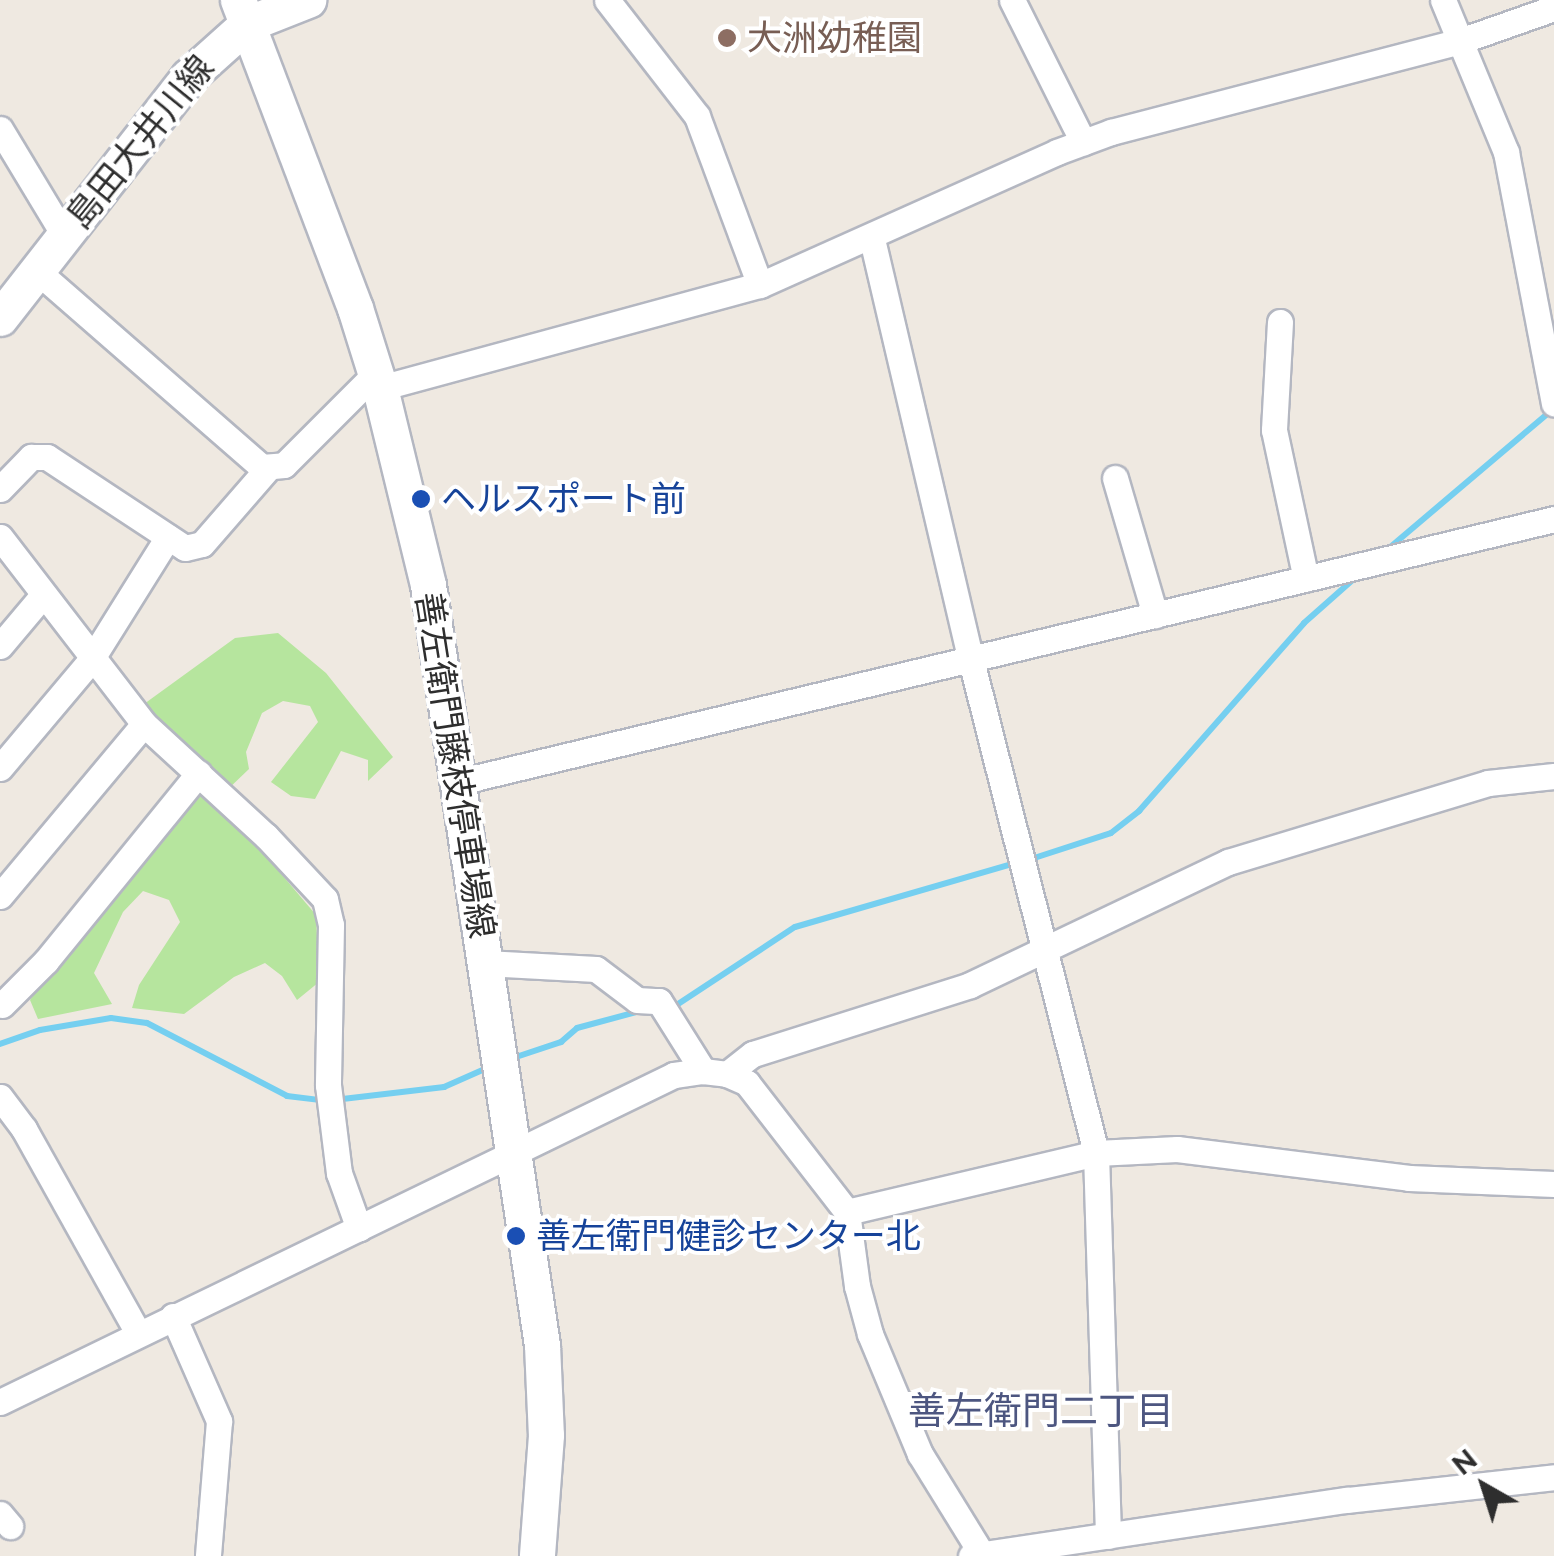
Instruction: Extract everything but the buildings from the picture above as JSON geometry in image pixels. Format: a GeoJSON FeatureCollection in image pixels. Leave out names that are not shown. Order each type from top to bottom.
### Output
{"type":"FeatureCollection","features":[{"type":"Feature","properties":{"kind":"main road","name":"島田大井川線"},"geometry":{"type":"LineString","coordinates":[[0,318],[243,12],[308,0]]}},
{"type":"Feature","properties":{"kind":"main road","name":"善左衛門藤枝停車場線"},"geometry":{"type":"LineString","coordinates":[[243,12],[355,308],[378,381],[428,585],[542,1345],[546,1435],[537,1556]]}},
{"type":"Feature","properties":{"kind":"street"},"geometry":{"type":"LineString","coordinates":[[607,0],[697,116],[760,286]]}},
{"type":"Feature","properties":{"kind":"street"},"geometry":{"type":"LineString","coordinates":[[1012,0],[1083,142]]}},
{"type":"Feature","properties":{"kind":"street"},"geometry":{"type":"LineString","coordinates":[[1443,0],[1463,40],[1506,152],[1554,404]]}},
{"type":"Feature","properties":{"kind":"street"},"geometry":{"type":"LineString","coordinates":[[37,270],[262,467],[284,465],[378,381],[760,286],[1083,142],[1463,40],[1554,8]]}},
{"type":"Feature","properties":{"kind":"street"},"geometry":{"type":"LineString","coordinates":[[0,129],[64,235]]}},
{"type":"Feature","properties":{"kind":"street"},"geometry":{"type":"LineString","coordinates":[[872,238],[970,656],[1096,1153],[1108,1536]]}},
{"type":"Feature","properties":{"kind":"street"},"geometry":{"type":"LineString","coordinates":[[1280,322],[1274,430],[1306,579]]}},
{"type":"Feature","properties":{"kind":"street"},"geometry":{"type":"LineString","coordinates":[[0,489],[32,457],[46,457],[185,548],[202,544],[270,467]]}},
{"type":"Feature","properties":{"kind":"street"},"geometry":{"type":"LineString","coordinates":[[1115,478],[1155,616]]}},
{"type":"Feature","properties":{"kind":"street"},"geometry":{"type":"LineString","coordinates":[[458,782],[970,656],[1155,616],[1554,519]]}},
{"type":"Feature","properties":{"kind":"street"},"geometry":{"type":"LineString","coordinates":[[0,537],[144,724],[266,836],[328,906],[328,1084],[339,1173],[359,1228]]}},
{"type":"Feature","properties":{"kind":"street"},"geometry":{"type":"LineString","coordinates":[[0,768],[91,660],[168,537]]}},
{"type":"Feature","properties":{"kind":"street"},"geometry":{"type":"LineString","coordinates":[[0,646],[43,596]]}},
{"type":"Feature","properties":{"kind":"street"},"geometry":{"type":"LineString","coordinates":[[0,896],[144,724]]}},
{"type":"Feature","properties":{"kind":"street"},"geometry":{"type":"LineString","coordinates":[[2,1005],[46,961],[199,773]]}},
{"type":"Feature","properties":{"kind":"street"},"geometry":{"type":"LineString","coordinates":[[715,1073],[753,1054],[970,985],[1228,862],[1488,783],[1554,776]]}},
{"type":"Feature","properties":{"kind":"street"},"geometry":{"type":"LineString","coordinates":[[486,963],[596,969],[637,1000],[659,1001],[715,1073]]}},
{"type":"Feature","properties":{"kind":"street"},"geometry":{"type":"LineString","coordinates":[[0,1402],[674,1075],[715,1073],[747,1082],[847,1212],[856,1286],[870,1334],[920,1454],[983,1555]]}},
{"type":"Feature","properties":{"kind":"street"},"geometry":{"type":"LineString","coordinates":[[0,1097],[24,1130],[138,1333]]}},
{"type":"Feature","properties":{"kind":"street"},"geometry":{"type":"LineString","coordinates":[[847,1212],[1096,1153],[1177,1149],[1409,1178],[1554,1184]]}},
{"type":"Feature","properties":{"kind":"street"},"geometry":{"type":"LineString","coordinates":[[173,1316],[219,1421],[208,1556]]}},
{"type":"Feature","properties":{"kind":"street"},"geometry":{"type":"LineString","coordinates":[[971,1556],[1347,1500],[1554,1477]]}},
{"type":"Feature","properties":{"kind":"green space"},"geometry":{"type":"Polygon","coordinates":[[[278,633],[326,673],[393,757],[368,781],[368,760],[341,751],[315,799],[291,796],[271,782],[318,722],[310,706],[283,701],[262,713],[246,752],[249,769],[225,792],[144,704],[235,638],[278,633]]]}},
{"type":"Feature","properties":{"kind":"green space"},"geometry":{"type":"Polygon","coordinates":[[[197,793],[227,810],[316,915],[319,982],[297,1000],[282,976],[265,963],[234,977],[184,1014],[132,1008],[139,985],[180,922],[169,900],[143,891],[123,912],[94,973],[112,1004],[38,1019],[30,1000],[65,949],[197,793]]]}},
{"type":"Feature","properties":{"kind":"waterway"},"geometry":{"type":"LineString","coordinates":[[1388,549],[1554,408]]}},
{"type":"Feature","properties":{"kind":"waterway"},"geometry":{"type":"LineString","coordinates":[[1028,860],[1111,833],[1139,811],[1304,623],[1356,577]]}},
{"type":"Feature","properties":{"kind":"waterway"},"geometry":{"type":"LineString","coordinates":[[672,1008],[795,927],[1016,863]]}},
{"type":"Feature","properties":{"kind":"waterway"},"geometry":{"type":"LineString","coordinates":[[513,1058],[561,1042],[577,1028],[640,1011]]}},
{"type":"Feature","properties":{"kind":"waterway"},"geometry":{"type":"LineString","coordinates":[[0,1044],[40,1030],[111,1018],[147,1023],[287,1096],[321,1100]]}},
{"type":"Feature","properties":{"kind":"waterway"},"geometry":{"type":"LineString","coordinates":[[334,1100],[444,1087],[487,1068]]}},
{"type":"Feature","properties":{"kind":"place","name":"大洲幼稚園"},"geometry":{"type":"Point","coordinates":[727,38]}},
{"type":"Feature","properties":{"kind":"place","name":"ヘルスポート前"},"geometry":{"type":"Point","coordinates":[421,499]}},
{"type":"Feature","properties":{"kind":"place","name":"善左衛門健診センター北"},"geometry":{"type":"Point","coordinates":[516,1236]}},
{"type":"Feature","properties":{"kind":"district","name":"善左衛門二丁目"},"geometry":{"type":"Point","coordinates":[1041,1411]}}]}
